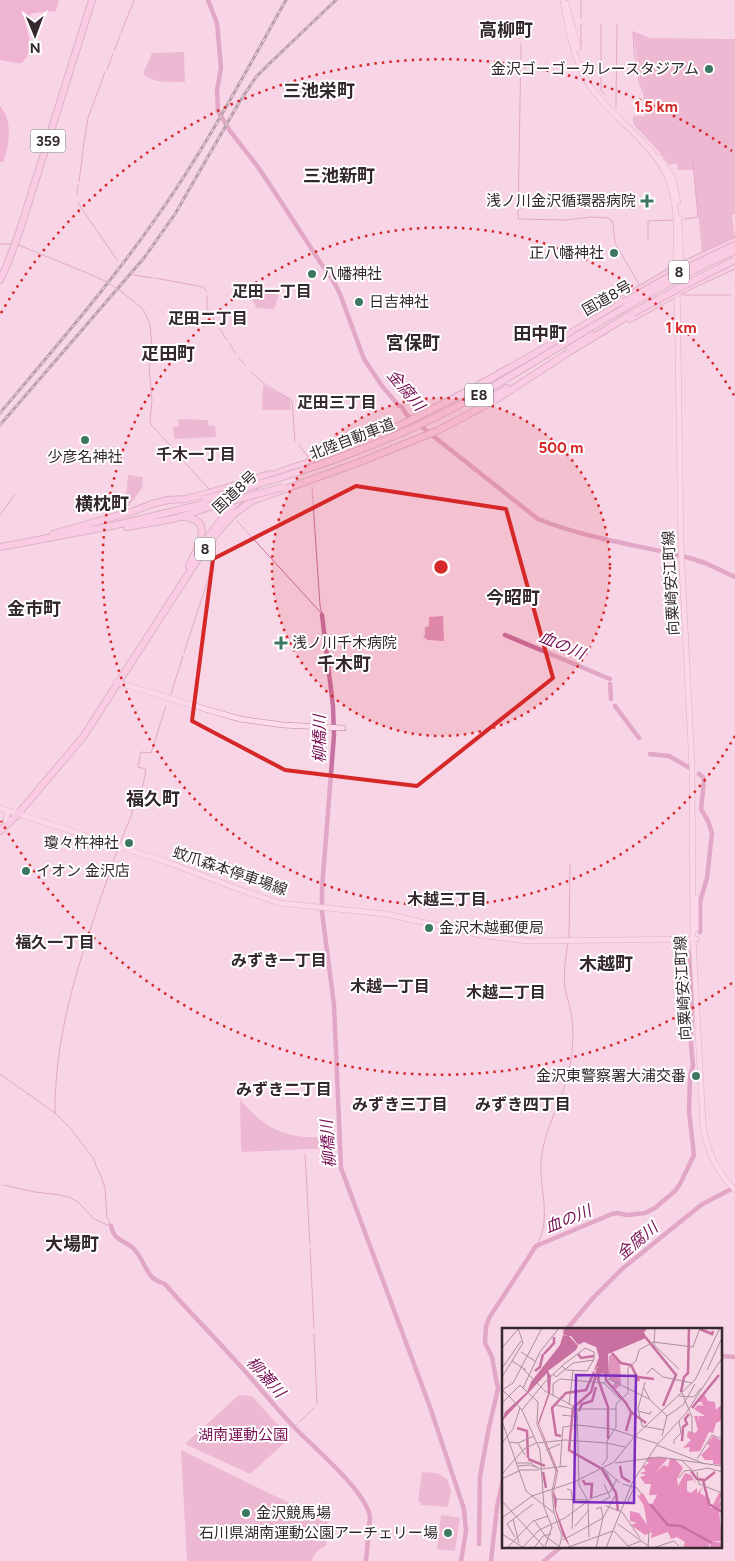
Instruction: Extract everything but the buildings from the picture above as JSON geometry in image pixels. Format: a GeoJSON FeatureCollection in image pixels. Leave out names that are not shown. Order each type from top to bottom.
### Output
{"type":"FeatureCollection","features":[{"type":"Feature","properties":{"kind":"highway","name":"359"},"geometry":{"type":"LineString","coordinates":[[0,280],[8,265],[18,237],[92,0]]}},
{"type":"Feature","properties":{"kind":"highway"},"geometry":{"type":"LineString","coordinates":[[556,342],[575,328],[679,268],[735,243]]}},
{"type":"Feature","properties":{"kind":"highway","name":"国道8号"},"geometry":{"type":"LineString","coordinates":[[0,831],[83,737],[208,536],[248,492],[268,478],[367,441],[503,373],[670,276],[735,243]]}},
{"type":"Feature","properties":{"kind":"highway","name":"北陸自動車道"},"geometry":{"type":"LineString","coordinates":[[0,543],[53,534],[206,501],[324,464],[403,433],[491,388],[665,285],[735,250]]}},
{"type":"Feature","properties":{"kind":"highway","name":"北陸自動車道"},"geometry":{"type":"LineString","coordinates":[[0,547],[112,526],[272,485],[325,468],[397,439],[493,392],[667,288],[735,255]]}},
{"type":"Feature","properties":{"kind":"highway","name":"国道8号"},"geometry":{"type":"LineString","coordinates":[[117,682],[217,533],[245,505],[438,431],[489,404],[633,313],[735,260]]}},
{"type":"Feature","properties":{"kind":"highway"},"geometry":{"type":"LineString","coordinates":[[526,380],[678,292],[735,265]]}},
{"type":"Feature","properties":{"kind":"highway"},"geometry":{"type":"LineString","coordinates":[[423,413],[497,380],[598,323]]}},
{"type":"Feature","properties":{"kind":"highway"},"geometry":{"type":"LineString","coordinates":[[448,425],[590,333]]}},
{"type":"Feature","properties":{"kind":"highway"},"geometry":{"type":"LineString","coordinates":[[173,518],[248,481],[301,465]]}},
{"type":"Feature","properties":{"kind":"highway"},"geometry":{"type":"LineString","coordinates":[[206,501],[283,486],[339,470]]}},
{"type":"Feature","properties":{"kind":"highway"},"geometry":{"type":"LineString","coordinates":[[26,543],[183,517],[192,519],[200,524],[202,531],[201,541],[188,566]]}},
{"type":"Feature","properties":{"kind":"highway","name":"国道8号"},"geometry":{"type":"LineString","coordinates":[[0,826],[16,813]]}},
{"type":"Feature","properties":{"kind":"main road","name":"向粟崎安江町線"},"geometry":{"type":"LineString","coordinates":[[564,0],[576,56],[586,80],[600,98],[662,165],[669,179],[676,207],[679,268],[682,547],[692,754],[694,939],[703,1124],[706,1142],[712,1159],[735,1190]]}},
{"type":"Feature","properties":{"kind":"main road"},"geometry":{"type":"LineString","coordinates":[[117,682],[240,719],[283,725],[341,728]]}},
{"type":"Feature","properties":{"kind":"main road"},"geometry":{"type":"LineString","coordinates":[[2,808],[7,814],[6,821]]}},
{"type":"Feature","properties":{"kind":"main road","name":"蚊爪森本停車場線"},"geometry":{"type":"LineString","coordinates":[[2,808],[167,862],[266,899],[291,905],[386,914],[510,940],[542,942],[694,939]]}},
{"type":"Feature","properties":{"kind":"main road","name":"向粟崎安江町線"},"geometry":{"type":"LineString","coordinates":[[721,1171],[735,1186]]}},
{"type":"Feature","properties":{"kind":"highlighted area"},"geometry":{"type":"Polygon","coordinates":[[[356,486],[506,509],[553,678],[417,786],[285,770],[192,721],[213,559],[356,486]]]}},
{"type":"Feature","properties":{"kind":"green space"},"geometry":{"type":"Polygon","coordinates":[[[633,31],[650,38],[735,39],[735,214],[732,215],[735,239],[702,253],[694,170],[678,170],[677,163],[669,165],[657,149],[633,124],[633,116],[646,116],[645,94],[640,82],[633,31]]]}},
{"type":"Feature","properties":{"kind":"green space"},"geometry":{"type":"Polygon","coordinates":[[[184,52],[185,82],[158,81],[143,74],[152,53],[184,52]]]}},
{"type":"Feature","properties":{"kind":"green space"},"geometry":{"type":"Polygon","coordinates":[[[277,289],[278,298],[274,309],[257,308],[248,294],[254,290],[277,289]]]}},
{"type":"Feature","properties":{"kind":"green space"},"geometry":{"type":"Polygon","coordinates":[[[263,385],[290,399],[291,410],[262,409],[263,385]]]}},
{"type":"Feature","properties":{"kind":"green space"},"geometry":{"type":"Polygon","coordinates":[[[178,419],[208,420],[208,425],[215,426],[216,437],[174,439],[173,427],[179,426],[178,419]]]}},
{"type":"Feature","properties":{"kind":"green space"},"geometry":{"type":"Polygon","coordinates":[[[128,475],[143,477],[142,488],[129,506],[125,506],[128,475]]]}},
{"type":"Feature","properties":{"kind":"green space"},"geometry":{"type":"Polygon","coordinates":[[[443,616],[444,641],[428,640],[423,637],[425,635],[425,627],[429,626],[429,617],[443,616]]]}},
{"type":"Feature","properties":{"kind":"green space"},"geometry":{"type":"Polygon","coordinates":[[[240,1099],[259,1119],[269,1126],[290,1135],[330,1137],[331,1148],[241,1151],[240,1099]]]}},
{"type":"Feature","properties":{"kind":"green space","name":"湖南運動公園"},"geometry":{"type":"Polygon","coordinates":[[[239,1395],[252,1396],[290,1438],[250,1474],[185,1444],[239,1395]]]}},
{"type":"Feature","properties":{"kind":"green space","name":"金沢競馬場"},"geometry":{"type":"Polygon","coordinates":[[[181,1450],[328,1522],[326,1546],[317,1552],[312,1561],[187,1561],[181,1450]]]}},
{"type":"Feature","properties":{"kind":"green space"},"geometry":{"type":"Polygon","coordinates":[[[422,1472],[437,1473],[447,1479],[451,1491],[448,1507],[422,1505],[418,1501],[422,1472]]]}},
{"type":"Feature","properties":{"kind":"green space","name":"石川県湖南運動公園アーチェリー場"},"geometry":{"type":"Polygon","coordinates":[[[441,1515],[460,1518],[455,1551],[437,1549],[441,1515]]]}},
{"type":"Feature","properties":{"kind":"shaded area"},"geometry":{"type":"Polygon","coordinates":[[[0,0],[59,0],[56,11],[34,13],[25,17],[30,47],[22,63],[0,60],[0,0]]]}},
{"type":"Feature","properties":{"kind":"shaded area"},"geometry":{"type":"Polygon","coordinates":[[[0,106],[9,126],[9,141],[3,162],[0,162],[0,106]]]}},
{"type":"Feature","properties":{"kind":"waterway"},"geometry":{"type":"LineString","coordinates":[[121,33],[134,0]]}},
{"type":"Feature","properties":{"kind":"waterway","name":"金腐川"},"geometry":{"type":"LineString","coordinates":[[208,0],[217,23],[221,68],[217,90],[218,111],[230,131],[258,167],[331,277],[340,294],[364,359],[382,386],[402,407],[406,414],[538,519],[594,537],[690,558],[735,577]]}},
{"type":"Feature","properties":{"kind":"waterway"},"geometry":{"type":"LineString","coordinates":[[581,0],[581,18]]}},
{"type":"Feature","properties":{"kind":"waterway"},"geometry":{"type":"LineString","coordinates":[[521,24],[521,34]]}},
{"type":"Feature","properties":{"kind":"waterway"},"geometry":{"type":"LineString","coordinates":[[581,24],[581,49]]}},
{"type":"Feature","properties":{"kind":"waterway"},"geometry":{"type":"LineString","coordinates":[[601,24],[601,90],[605,95]]}},
{"type":"Feature","properties":{"kind":"waterway"},"geometry":{"type":"LineString","coordinates":[[616,107],[617,25]]}},
{"type":"Feature","properties":{"kind":"waterway"},"geometry":{"type":"LineString","coordinates":[[633,32],[634,50],[639,82],[644,94],[646,116]]}},
{"type":"Feature","properties":{"kind":"waterway"},"geometry":{"type":"LineString","coordinates":[[114,51],[120,36]]}},
{"type":"Feature","properties":{"kind":"waterway"},"geometry":{"type":"LineString","coordinates":[[521,44],[518,219],[565,220],[591,217],[608,218],[613,224],[615,243],[640,286]]}},
{"type":"Feature","properties":{"kind":"waterway"},"geometry":{"type":"LineString","coordinates":[[107,69],[113,54]]}},
{"type":"Feature","properties":{"kind":"waterway"},"geometry":{"type":"LineString","coordinates":[[83,149],[88,118],[105,72]]}},
{"type":"Feature","properties":{"kind":"waterway"},"geometry":{"type":"LineString","coordinates":[[79,182],[83,151]]}},
{"type":"Feature","properties":{"kind":"waterway"},"geometry":{"type":"LineString","coordinates":[[684,219],[698,217],[693,163]]}},
{"type":"Feature","properties":{"kind":"waterway"},"geometry":{"type":"LineString","coordinates":[[77,194],[78,185]]}},
{"type":"Feature","properties":{"kind":"waterway"},"geometry":{"type":"LineString","coordinates":[[78,203],[117,260]]}},
{"type":"Feature","properties":{"kind":"waterway"},"geometry":{"type":"LineString","coordinates":[[648,239],[648,221],[673,220]]}},
{"type":"Feature","properties":{"kind":"waterway"},"geometry":{"type":"LineString","coordinates":[[0,244],[12,244]]}},
{"type":"Feature","properties":{"kind":"waterway"},"geometry":{"type":"LineString","coordinates":[[18,245],[103,280],[118,289],[143,309],[150,324],[152,347],[149,367],[152,400],[150,421],[152,426],[172,447]]}},
{"type":"Feature","properties":{"kind":"waterway"},"geometry":{"type":"LineString","coordinates":[[133,275],[153,278]]}},
{"type":"Feature","properties":{"kind":"waterway"},"geometry":{"type":"LineString","coordinates":[[155,278],[203,287],[207,292]]}},
{"type":"Feature","properties":{"kind":"waterway"},"geometry":{"type":"LineString","coordinates":[[684,295],[731,295]]}},
{"type":"Feature","properties":{"kind":"waterway"},"geometry":{"type":"LineString","coordinates":[[207,296],[209,312]]}},
{"type":"Feature","properties":{"kind":"waterway"},"geometry":{"type":"LineString","coordinates":[[211,315],[218,326]]}},
{"type":"Feature","properties":{"kind":"waterway"},"geometry":{"type":"LineString","coordinates":[[220,329],[227,340]]}},
{"type":"Feature","properties":{"kind":"waterway"},"geometry":{"type":"LineString","coordinates":[[229,343],[236,354]]}},
{"type":"Feature","properties":{"kind":"waterway"},"geometry":{"type":"LineString","coordinates":[[239,358],[246,366]]}},
{"type":"Feature","properties":{"kind":"waterway"},"geometry":{"type":"LineString","coordinates":[[251,372],[266,385],[292,401],[295,441]]}},
{"type":"Feature","properties":{"kind":"waterway"},"geometry":{"type":"LineString","coordinates":[[299,445],[308,457]]}},
{"type":"Feature","properties":{"kind":"waterway"},"geometry":{"type":"LineString","coordinates":[[178,455],[209,489]]}},
{"type":"Feature","properties":{"kind":"waterway"},"geometry":{"type":"LineString","coordinates":[[312,487],[322,615]]}},
{"type":"Feature","properties":{"kind":"waterway"},"geometry":{"type":"LineString","coordinates":[[0,515],[15,494]]}},
{"type":"Feature","properties":{"kind":"waterway"},"geometry":{"type":"LineString","coordinates":[[237,521],[322,614]]}},
{"type":"Feature","properties":{"kind":"waterway"},"geometry":{"type":"LineString","coordinates":[[184,653],[215,558]]}},
{"type":"Feature","properties":{"kind":"waterway","name":"柳橋川"},"geometry":{"type":"LineString","coordinates":[[322,615],[333,706],[334,735],[322,889],[322,912],[334,1005],[341,1168],[430,1407],[464,1509],[466,1531],[461,1561]]}},
{"type":"Feature","properties":{"kind":"waterway","name":"血の川"},"geometry":{"type":"LineString","coordinates":[[505,635],[610,679]]}},
{"type":"Feature","properties":{"kind":"waterway"},"geometry":{"type":"LineString","coordinates":[[171,694],[183,656]]}},
{"type":"Feature","properties":{"kind":"waterway","name":"血の川"},"geometry":{"type":"LineString","coordinates":[[610,684],[611,699]]}},
{"type":"Feature","properties":{"kind":"waterway"},"geometry":{"type":"LineString","coordinates":[[120,843],[132,814],[134,797],[143,785],[146,769],[138,767],[141,752],[151,753],[166,706]]}},
{"type":"Feature","properties":{"kind":"waterway","name":"血の川"},"geometry":{"type":"LineString","coordinates":[[615,706],[639,738]]}},
{"type":"Feature","properties":{"kind":"waterway","name":"血の川"},"geometry":{"type":"LineString","coordinates":[[650,754],[669,756],[690,768]]}},
{"type":"Feature","properties":{"kind":"waterway","name":"血の川"},"geometry":{"type":"LineString","coordinates":[[699,774],[703,777],[704,781],[701,809],[712,833],[707,878],[700,902],[700,932]]}},
{"type":"Feature","properties":{"kind":"waterway"},"geometry":{"type":"LineString","coordinates":[[55,1113],[56,1079],[67,1011],[85,945],[118,848]]}},
{"type":"Feature","properties":{"kind":"waterway"},"geometry":{"type":"LineString","coordinates":[[569,939],[570,864]]}},
{"type":"Feature","properties":{"kind":"waterway"},"geometry":{"type":"LineString","coordinates":[[536,1246],[541,1237],[544,1217],[541,1174],[542,1151],[565,1086],[572,1053],[573,1024],[564,982],[568,942]]}},
{"type":"Feature","properties":{"kind":"waterway","name":"血の川"},"geometry":{"type":"LineString","coordinates":[[479,1544],[480,1476],[498,1389],[492,1357],[485,1343],[486,1327],[489,1318],[536,1246],[612,1214],[645,1213],[655,1208],[675,1191],[694,1155],[689,1112],[690,1076],[693,1066],[690,953]]}},
{"type":"Feature","properties":{"kind":"waterway"},"geometry":{"type":"LineString","coordinates":[[0,1074],[55,1113],[70,1128],[94,1159],[105,1188],[107,1217],[111,1226]]}},
{"type":"Feature","properties":{"kind":"waterway"},"geometry":{"type":"LineString","coordinates":[[305,1154],[310,1245]]}},
{"type":"Feature","properties":{"kind":"waterway"},"geometry":{"type":"LineString","coordinates":[[4,1185],[71,1198],[78,1202],[94,1219],[110,1226]]}},
{"type":"Feature","properties":{"kind":"waterway","name":"金腐川"},"geometry":{"type":"LineString","coordinates":[[568,1328],[593,1298],[622,1269],[701,1205],[735,1187]]}},
{"type":"Feature","properties":{"kind":"waterway","name":"柳瀬川"},"geometry":{"type":"LineString","coordinates":[[111,1226],[117,1238],[136,1251],[152,1277],[165,1284],[287,1419],[350,1483],[359,1495],[370,1517],[366,1561]]}},
{"type":"Feature","properties":{"kind":"waterway"},"geometry":{"type":"LineString","coordinates":[[310,1249],[314,1328]]}},
{"type":"Feature","properties":{"kind":"waterway"},"geometry":{"type":"LineString","coordinates":[[314,1334],[317,1404]]}},
{"type":"Feature","properties":{"kind":"waterway"},"geometry":{"type":"LineString","coordinates":[[722,1356],[735,1357]]}},
{"type":"Feature","properties":{"kind":"waterway"},"geometry":{"type":"LineString","coordinates":[[300,1421],[314,1408]]}},
{"type":"Feature","properties":{"kind":"waterway","name":"柳瀬川"},"geometry":{"type":"LineString","coordinates":[[294,1427],[297,1424]]}},
{"type":"Feature","properties":{"kind":"waterway","name":"金腐川"},"geometry":{"type":"LineString","coordinates":[[491,1561],[497,1507],[502,1483]]}},
{"type":"Feature","properties":{"kind":"waterway"},"geometry":{"type":"LineString","coordinates":[[544,1561],[560,1548]]}},
{"type":"Feature","properties":{"kind":"railway"},"geometry":{"type":"LineString","coordinates":[[0,413],[99,295],[154,221],[207,140],[286,0]]}},
{"type":"Feature","properties":{"kind":"railway"},"geometry":{"type":"LineString","coordinates":[[0,425],[144,258],[175,214],[240,101],[256,77],[336,0]]}},
{"type":"Feature","properties":{"kind":"place","name":"金沢ゴーゴーカレースタジアム"},"geometry":{"type":"Point","coordinates":[709,69]}},
{"type":"Feature","properties":{"kind":"place","name":"浅ノ川金沢循環器病院"},"geometry":{"type":"Point","coordinates":[647,201]}},
{"type":"Feature","properties":{"kind":"place","name":"正八幡神社"},"geometry":{"type":"Point","coordinates":[614,253]}},
{"type":"Feature","properties":{"kind":"place","name":"八幡神社"},"geometry":{"type":"Point","coordinates":[312,274]}},
{"type":"Feature","properties":{"kind":"place","name":"日吉神社"},"geometry":{"type":"Point","coordinates":[359,302]}},
{"type":"Feature","properties":{"kind":"place","name":"少彦名神社"},"geometry":{"type":"Point","coordinates":[85,440]}},
{"type":"Feature","properties":{"kind":"place","name":"浅ノ川千木病院"},"geometry":{"type":"Point","coordinates":[281,643]}},
{"type":"Feature","properties":{"kind":"place","name":"瓊々杵神社"},"geometry":{"type":"Point","coordinates":[129,843]}},
{"type":"Feature","properties":{"kind":"place","name":"イオン 金沢店"},"geometry":{"type":"Point","coordinates":[26,871]}},
{"type":"Feature","properties":{"kind":"place","name":"金沢木越郵便局"},"geometry":{"type":"Point","coordinates":[429,928]}},
{"type":"Feature","properties":{"kind":"place","name":"金沢東警察署大浦交番"},"geometry":{"type":"Point","coordinates":[696,1076]}},
{"type":"Feature","properties":{"kind":"place","name":"金沢競馬場"},"geometry":{"type":"Point","coordinates":[246,1513]}},
{"type":"Feature","properties":{"kind":"place","name":"石川県湖南運動公園アーチェリー場"},"geometry":{"type":"Point","coordinates":[448,1533]}},
{"type":"Feature","properties":{"kind":"district","name":"高柳町"},"geometry":{"type":"Point","coordinates":[506,30]}},
{"type":"Feature","properties":{"kind":"district","name":"三池栄町"},"geometry":{"type":"Point","coordinates":[319,91]}},
{"type":"Feature","properties":{"kind":"district","name":"三池新町"},"geometry":{"type":"Point","coordinates":[339,176]}},
{"type":"Feature","properties":{"kind":"district","name":"疋田一丁目"},"geometry":{"type":"Point","coordinates":[272,291]}},
{"type":"Feature","properties":{"kind":"district","name":"疋田二丁目"},"geometry":{"type":"Point","coordinates":[208,318]}},
{"type":"Feature","properties":{"kind":"district","name":"田中町"},"geometry":{"type":"Point","coordinates":[540,334]}},
{"type":"Feature","properties":{"kind":"district","name":"宮保町"},"geometry":{"type":"Point","coordinates":[413,343]}},
{"type":"Feature","properties":{"kind":"district","name":"疋田町"},"geometry":{"type":"Point","coordinates":[168,354]}},
{"type":"Feature","properties":{"kind":"district","name":"疋田三丁目"},"geometry":{"type":"Point","coordinates":[337,402]}},
{"type":"Feature","properties":{"kind":"district","name":"千木一丁目"},"geometry":{"type":"Point","coordinates":[196,454]}},
{"type":"Feature","properties":{"kind":"district","name":"横枕町"},"geometry":{"type":"Point","coordinates":[102,504]}},
{"type":"Feature","properties":{"kind":"district","name":"今昭町"},"geometry":{"type":"Point","coordinates":[513,598]}},
{"type":"Feature","properties":{"kind":"district","name":"金市町"},"geometry":{"type":"Point","coordinates":[34,609]}},
{"type":"Feature","properties":{"kind":"district","name":"千木町"},"geometry":{"type":"Point","coordinates":[344,664]}},
{"type":"Feature","properties":{"kind":"district","name":"福久町"},"geometry":{"type":"Point","coordinates":[153,799]}},
{"type":"Feature","properties":{"kind":"district","name":"木越三丁目"},"geometry":{"type":"Point","coordinates":[447,899]}},
{"type":"Feature","properties":{"kind":"district","name":"福久一丁目"},"geometry":{"type":"Point","coordinates":[55,942]}},
{"type":"Feature","properties":{"kind":"district","name":"みずき一丁目"},"geometry":{"type":"Point","coordinates":[279,960]}},
{"type":"Feature","properties":{"kind":"district","name":"木越町"},"geometry":{"type":"Point","coordinates":[606,964]}},
{"type":"Feature","properties":{"kind":"district","name":"木越一丁目"},"geometry":{"type":"Point","coordinates":[390,986]}},
{"type":"Feature","properties":{"kind":"district","name":"木越二丁目"},"geometry":{"type":"Point","coordinates":[506,992]}},
{"type":"Feature","properties":{"kind":"district","name":"みずき二丁目"},"geometry":{"type":"Point","coordinates":[284,1089]}},
{"type":"Feature","properties":{"kind":"district","name":"みずき三丁目"},"geometry":{"type":"Point","coordinates":[400,1104]}},
{"type":"Feature","properties":{"kind":"district","name":"みずき四丁目"},"geometry":{"type":"Point","coordinates":[523,1104]}},
{"type":"Feature","properties":{"kind":"district","name":"大場町"},"geometry":{"type":"Point","coordinates":[72,1244]}}]}
